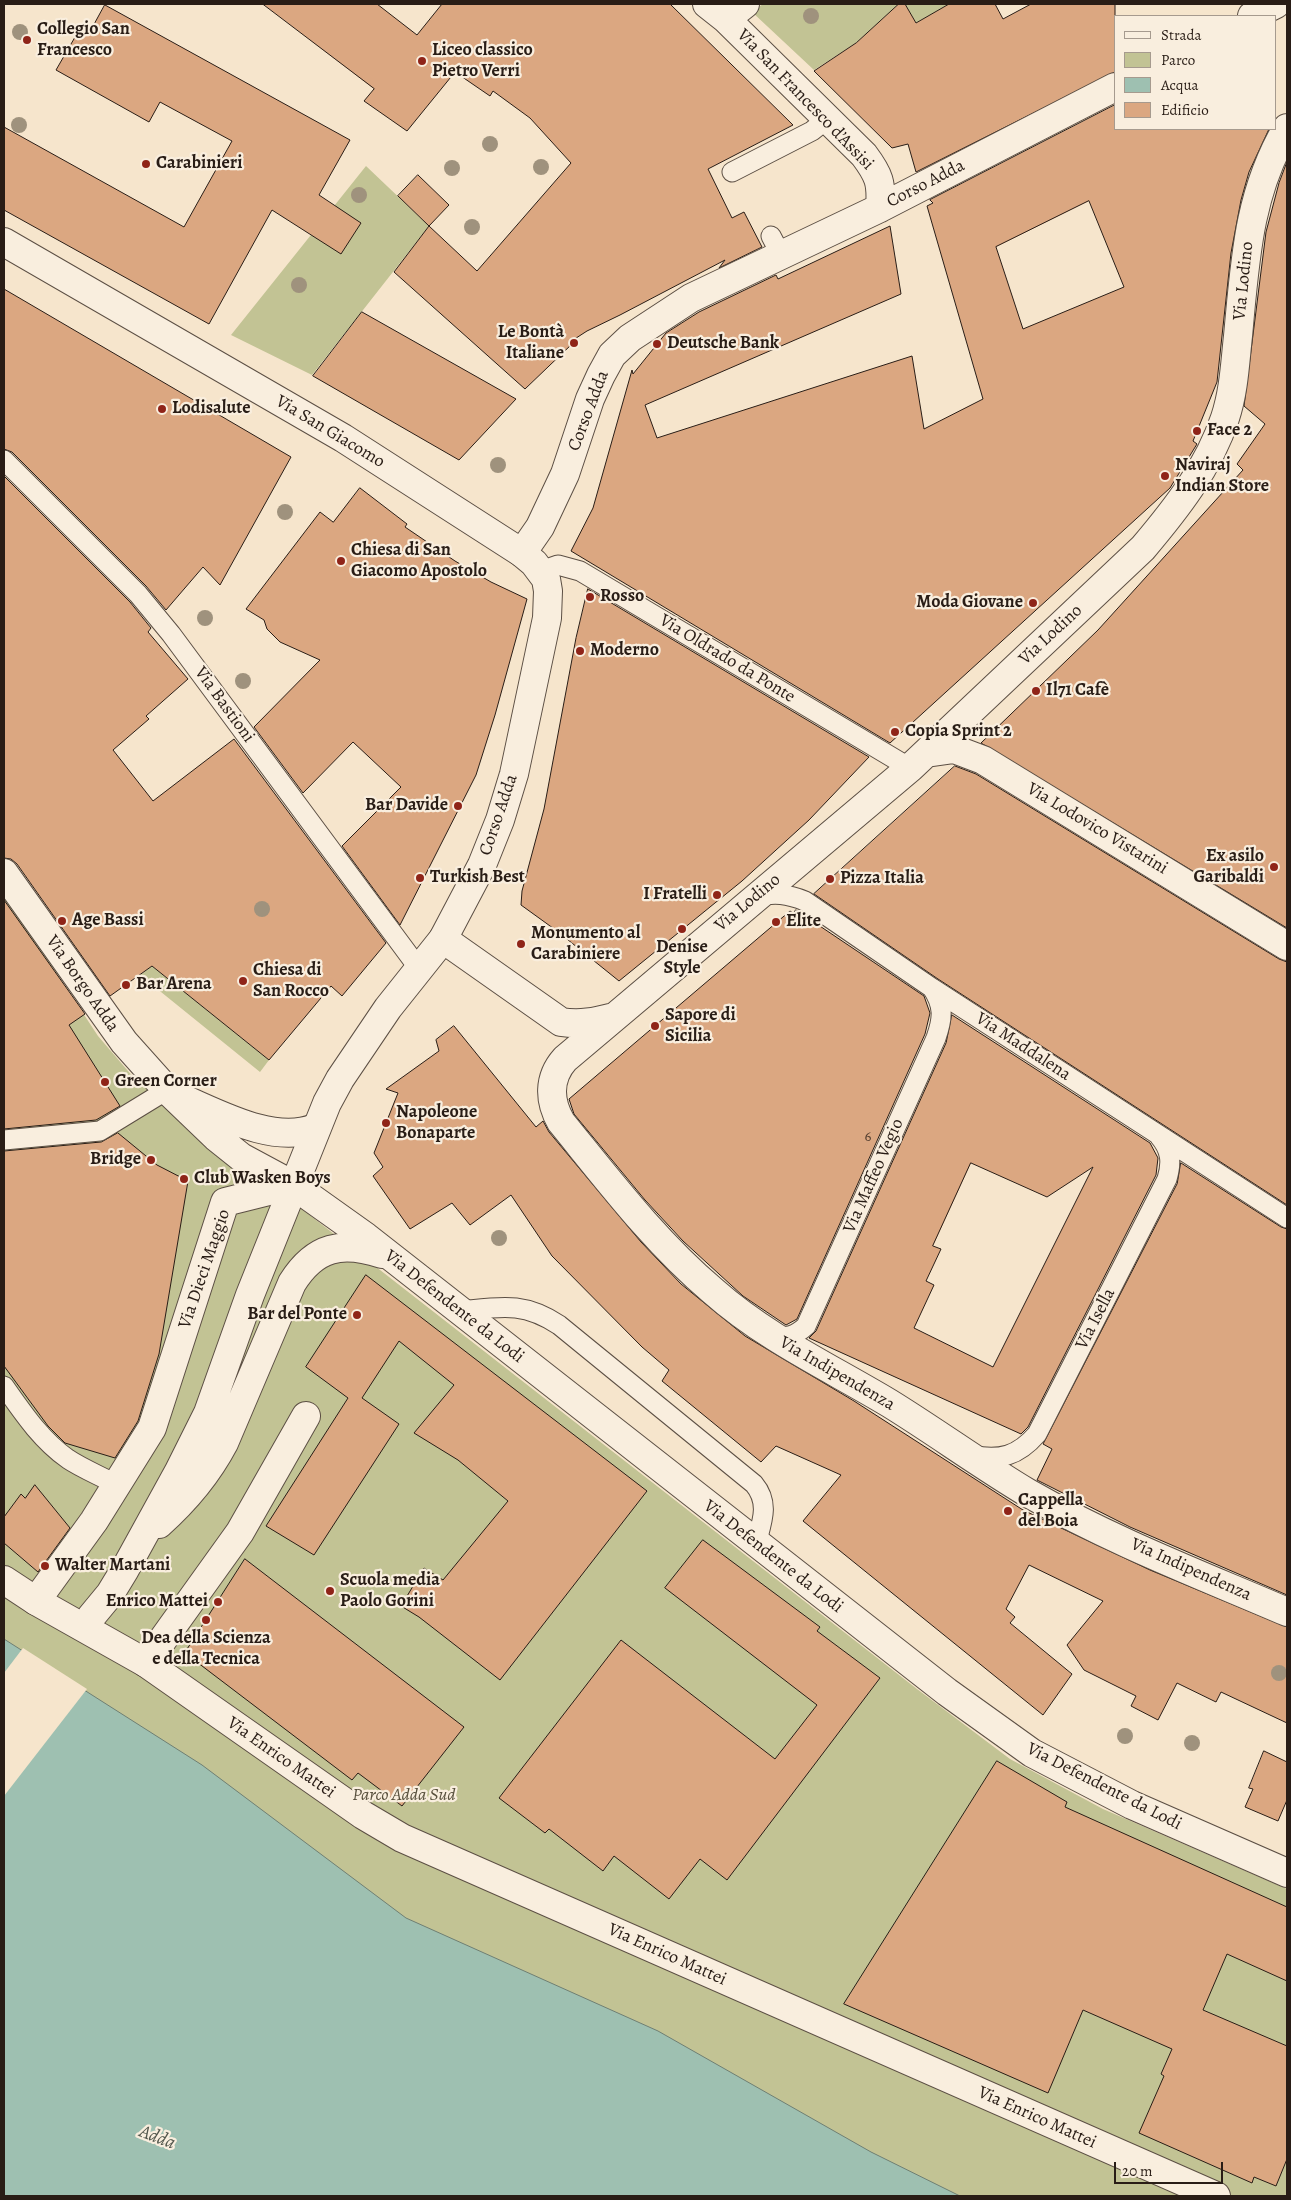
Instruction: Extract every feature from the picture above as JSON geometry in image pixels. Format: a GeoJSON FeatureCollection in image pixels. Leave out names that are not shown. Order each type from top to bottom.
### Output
{"type":"FeatureCollection","features":[{"type":"Feature","properties":{"kind":"street"},"geometry":{"type":"LineString","coordinates":[[1254,15],[1276,4]]}},
{"type":"Feature","properties":{"kind":"street","name":"Via San Francesco d’Assisi"},"geometry":{"type":"LineString","coordinates":[[726,9],[827,119],[864,155],[877,173],[882,188],[880,208]]}},
{"type":"Feature","properties":{"kind":"street","name":"Corso Adda"},"geometry":{"type":"LineString","coordinates":[[293,1185],[315,1128],[340,1079],[388,1008],[443,939],[482,865],[500,820],[514,774],[547,618],[548,591],[546,579],[532,562],[540,527],[565,474],[590,399],[612,355],[630,338],[776,245],[880,208],[1114,88]]}},
{"type":"Feature","properties":{"kind":"street","name":"Via Lodino"},"geometry":{"type":"LineString","coordinates":[[614,1017],[918,760],[1143,548],[1172,514],[1212,450],[1226,417],[1233,388],[1252,215],[1261,180],[1274,150],[1287,128]]}},
{"type":"Feature","properties":{"kind":"street","name":"Via San Giacomo"},"geometry":{"type":"LineString","coordinates":[[4,242],[343,438],[532,562]]}},
{"type":"Feature","properties":{"kind":"street","name":"Via Lodovico Vistarini"},"geometry":{"type":"LineString","coordinates":[[918,760],[954,749],[983,760],[1287,946]]}},
{"type":"Feature","properties":{"kind":"street","name":"Via Borgo Adda"},"geometry":{"type":"LineString","coordinates":[[4,873],[124,1042],[167,1090],[216,1137],[241,1157],[293,1185]]}},
{"type":"Feature","properties":{"kind":"street"},"geometry":{"type":"LineString","coordinates":[[443,939],[561,1022],[575,1024],[593,1023],[614,1017]]}},
{"type":"Feature","properties":{"kind":"street","name":"Via Indipendenza"},"geometry":{"type":"LineString","coordinates":[[614,1017],[559,1066],[552,1087],[555,1111],[633,1211],[711,1290],[771,1336],[889,1403],[1029,1493],[1120,1539],[1287,1612]]}},
{"type":"Feature","properties":{"kind":"street","name":"Via Borgo Adda"},"geometry":{"type":"LineString","coordinates":[[167,1090],[221,1115],[254,1127],[296,1133],[315,1128]]}},
{"type":"Feature","properties":{"kind":"street"},"geometry":{"type":"LineString","coordinates":[[91,1617],[110,1594],[208,1413],[293,1185]]}},
{"type":"Feature","properties":{"kind":"street","name":"Via Defendente da Lodi"},"geometry":{"type":"LineString","coordinates":[[293,1185],[391,1257],[947,1692],[1032,1752],[1132,1805],[1287,1873]]}},
{"type":"Feature","properties":{"kind":"street","name":"Via Dieci Maggio"},"geometry":{"type":"LineString","coordinates":[[36,1601],[94,1521],[152,1428],[225,1202],[293,1185]]}},
{"type":"Feature","properties":{"kind":"street"},"geometry":{"type":"LineString","coordinates":[[140,1541],[186,1498],[214,1463],[292,1283],[299,1272],[318,1254],[334,1248],[359,1248],[391,1257]]}},
{"type":"Feature","properties":{"kind":"street"},"geometry":{"type":"LineString","coordinates":[[146,1663],[240,1532],[306,1416]]}},
{"type":"Feature","properties":{"kind":"street","name":"Via Enrico Mattei"},"geometry":{"type":"LineString","coordinates":[[4,1580],[36,1601],[146,1663],[363,1815],[402,1838],[1216,2196]]}},
{"type":"Feature","properties":{"kind":"lane"},"geometry":{"type":"LineString","coordinates":[[732,172],[812,131],[827,119]]}},
{"type":"Feature","properties":{"kind":"lane","name":"Via Bastioni"},"geometry":{"type":"LineString","coordinates":[[4,460],[138,594],[166,627],[420,970]]}},
{"type":"Feature","properties":{"kind":"lane","name":"Via Oldrado da Ponte"},"geometry":{"type":"LineString","coordinates":[[532,562],[558,565],[580,571],[918,760]]}},
{"type":"Feature","properties":{"kind":"lane","name":"Via Maddalena"},"geometry":{"type":"LineString","coordinates":[[755,897],[767,894],[790,895],[805,901],[932,988],[1287,1218]]}},
{"type":"Feature","properties":{"kind":"lane","name":"Via Maffeo Vegio"},"geometry":{"type":"LineString","coordinates":[[771,1336],[790,1337],[798,1334],[806,1326],[936,1038],[942,1011],[940,1000],[932,988]]}},
{"type":"Feature","properties":{"kind":"lane"},"geometry":{"type":"LineString","coordinates":[[4,1140],[100,1131],[167,1090]]}},
{"type":"Feature","properties":{"kind":"lane","name":"Via Isella"},"geometry":{"type":"LineString","coordinates":[[967,1454],[988,1459],[1009,1456],[1025,1448],[1037,1434],[1167,1179],[1171,1166],[1170,1155],[1166,1145],[1157,1133]]}},
{"type":"Feature","properties":{"kind":"lane"},"geometry":{"type":"LineString","coordinates":[[459,1311],[522,1308],[536,1312],[559,1325],[754,1484],[764,1502],[764,1514],[756,1544]]}},
{"type":"Feature","properties":{"kind":"lane"},"geometry":{"type":"LineString","coordinates":[[4,1386],[37,1431],[57,1451],[70,1460],[116,1484]]}},
{"type":"Feature","properties":{"kind":"green space"},"geometry":{"type":"Polygon","coordinates":[[[763,4],[899,4],[856,43],[814,70],[752,12],[763,4]]]}},
{"type":"Feature","properties":{"kind":"green space"},"geometry":{"type":"Polygon","coordinates":[[[905,4],[949,4],[916,23],[905,4]]]}},
{"type":"Feature","properties":{"kind":"green space"},"geometry":{"type":"Polygon","coordinates":[[[366,166],[429,226],[312,375],[231,335],[366,166]]]}},
{"type":"Feature","properties":{"kind":"green space","name":"Parco Adda Sud"},"geometry":{"type":"Polygon","coordinates":[[[4,893],[98,1036],[134,1078],[917,1689],[1010,1759],[1103,1809],[1287,1889],[1287,2196],[4,2196],[4,893]]]}},
{"type":"Feature","properties":{"kind":"green space"},"geometry":{"type":"Polygon","coordinates":[[[152,966],[269,1060],[260,1072],[140,975],[152,966]]]}},
{"type":"Feature","properties":{"kind":"water","name":"Adda"},"geometry":{"type":"Polygon","coordinates":[[[4,1639],[202,1765],[406,1918],[658,2031],[871,2152],[960,2196],[4,2196],[4,1639]]]}},
{"type":"Feature","properties":{"kind":"pier"},"geometry":{"type":"Polygon","coordinates":[[[23,1648],[87,1689],[4,1796],[4,1673],[23,1648]]]}},
{"type":"Feature","properties":{"kind":"building"},"geometry":{"type":"Polygon","coordinates":[[[263,4],[377,4],[417,35],[442,4],[670,4],[793,125],[708,169],[732,218],[744,212],[762,247],[719,268],[725,260],[587,331],[570,342],[572,344],[525,389],[394,272],[429,226],[477,271],[571,163],[530,118],[493,91],[490,96],[455,72],[407,131],[364,101],[374,89],[263,4]]]}},
{"type":"Feature","properties":{"kind":"building"},"geometry":{"type":"Polygon","coordinates":[[[899,4],[905,4],[916,23],[949,4],[995,4],[1003,19],[1031,4],[1115,4],[1114,73],[916,172],[908,144],[892,148],[814,71],[856,43],[899,4]]]}},
{"type":"Feature","properties":{"kind":"building"},"geometry":{"type":"Polygon","coordinates":[[[105,5],[350,140],[319,195],[361,223],[341,254],[272,210],[209,324],[4,210],[4,127],[184,227],[232,141],[160,102],[149,122],[56,70],[82,25],[91,29],[105,5]]]}},
{"type":"Feature","properties":{"kind":"building"},"geometry":{"type":"Polygon","coordinates":[[[1114,106],[1114,130],[1269,130],[1249,172],[1241,200],[1231,253],[1217,382],[1193,441],[1197,444],[1170,488],[890,743],[571,551],[593,508],[632,370],[633,374],[666,333],[699,312],[776,275],[778,279],[890,226],[901,294],[645,405],[657,438],[912,356],[924,429],[983,399],[927,206],[933,203],[930,200],[1114,106]],[[1089,201],[996,247],[1023,329],[1124,287],[1089,201]]]}},
{"type":"Feature","properties":{"kind":"building"},"geometry":{"type":"Polygon","coordinates":[[[1287,162],[1287,928],[981,743],[1098,630],[1243,470],[1237,464],[1265,424],[1244,406],[1266,232],[1279,183],[1287,162]]]}},
{"type":"Feature","properties":{"kind":"building"},"geometry":{"type":"Polygon","coordinates":[[[418,175],[449,205],[429,226],[398,196],[418,175]]]}},
{"type":"Feature","properties":{"kind":"building"},"geometry":{"type":"Polygon","coordinates":[[[4,289],[291,457],[220,585],[203,567],[166,610],[146,586],[12,452],[4,449],[4,289]]]}},
{"type":"Feature","properties":{"kind":"building"},"geometry":{"type":"Polygon","coordinates":[[[362,312],[516,399],[459,460],[313,376],[362,312]]]}},
{"type":"Feature","properties":{"kind":"building"},"geometry":{"type":"Polygon","coordinates":[[[4,476],[130,602],[151,628],[148,632],[188,679],[146,716],[149,719],[113,750],[153,801],[234,739],[386,943],[342,996],[331,986],[269,1060],[152,966],[110,996],[17,864],[11,859],[4,858],[4,476]]]}},
{"type":"Feature","properties":{"kind":"building"},"geometry":{"type":"Polygon","coordinates":[[[360,488],[407,524],[405,527],[455,561],[491,582],[527,599],[495,715],[476,775],[400,925],[342,846],[401,787],[353,742],[303,793],[254,727],[320,660],[280,642],[267,629],[264,620],[246,609],[320,512],[333,522],[360,488]]]}},
{"type":"Feature","properties":{"kind":"building"},"geometry":{"type":"Polygon","coordinates":[[[588,589],[869,757],[809,820],[742,881],[619,981],[557,931],[521,905],[522,891],[544,809],[576,638],[588,589]]]}},
{"type":"Feature","properties":{"kind":"building"},"geometry":{"type":"Polygon","coordinates":[[[955,766],[976,774],[1279,959],[1287,962],[1287,1205],[938,979],[814,894],[955,766]]]}},
{"type":"Feature","properties":{"kind":"building"},"geometry":{"type":"Polygon","coordinates":[[[4,900],[85,1014],[69,1025],[120,1106],[96,1120],[4,1129],[4,900]]]}},
{"type":"Feature","properties":{"kind":"building"},"geometry":{"type":"Polygon","coordinates":[[[796,910],[924,996],[930,1013],[925,1034],[797,1319],[786,1325],[743,1296],[683,1241],[645,1200],[574,1114],[569,1099],[790,911],[793,913],[796,910]]]}},
{"type":"Feature","properties":{"kind":"building"},"geometry":{"type":"Polygon","coordinates":[[[952,1015],[1150,1143],[1158,1158],[1156,1175],[1028,1427],[1021,1434],[809,1338],[816,1331],[946,1043],[952,1015]],[[971,1163],[933,1246],[941,1249],[926,1281],[934,1285],[914,1328],[993,1367],[1093,1167],[1047,1197],[971,1163]]]}},
{"type":"Feature","properties":{"kind":"building"},"geometry":{"type":"Polygon","coordinates":[[[454,1026],[536,1127],[543,1121],[549,1132],[641,1242],[681,1284],[745,1336],[854,1401],[1023,1510],[1150,1570],[1287,1627],[1287,1723],[1221,1692],[1216,1702],[1177,1683],[1158,1720],[1131,1706],[1136,1696],[1084,1670],[1067,1645],[1103,1601],[1029,1565],[1006,1609],[1015,1617],[1010,1623],[1072,1674],[1043,1715],[803,1521],[841,1475],[776,1446],[761,1462],[662,1381],[669,1370],[642,1347],[552,1256],[511,1195],[470,1225],[452,1203],[410,1229],[373,1176],[383,1167],[374,1153],[398,1093],[386,1089],[439,1051],[436,1040],[454,1026]]]}},
{"type":"Feature","properties":{"kind":"building"},"geometry":{"type":"Polygon","coordinates":[[[118,1133],[157,1165],[188,1181],[159,1354],[138,1421],[115,1458],[65,1443],[48,1426],[4,1366],[4,1151],[101,1142],[118,1133]]]}},
{"type":"Feature","properties":{"kind":"building"},"geometry":{"type":"Polygon","coordinates":[[[1181,1163],[1287,1229],[1287,1595],[1130,1527],[1037,1480],[1052,1449],[1043,1444],[1177,1184],[1181,1163]]]}},
{"type":"Feature","properties":{"kind":"building"},"geometry":{"type":"Polygon","coordinates":[[[366,1275],[647,1491],[500,1680],[419,1617],[401,1606],[424,1568],[443,1580],[508,1501],[458,1460],[414,1433],[454,1385],[399,1341],[362,1398],[399,1424],[314,1555],[266,1526],[348,1398],[306,1367],[366,1275]]]}},
{"type":"Feature","properties":{"kind":"building"},"geometry":{"type":"Polygon","coordinates":[[[35,1485],[70,1528],[38,1572],[4,1543],[4,1517],[21,1494],[25,1498],[35,1485]]]}},
{"type":"Feature","properties":{"kind":"building"},"geometry":{"type":"Polygon","coordinates":[[[703,1540],[820,1627],[817,1631],[880,1678],[727,1880],[700,1859],[669,1899],[614,1856],[603,1871],[549,1829],[545,1833],[499,1798],[621,1640],[775,1759],[817,1705],[665,1588],[703,1540]]]}},
{"type":"Feature","properties":{"kind":"building"},"geometry":{"type":"Polygon","coordinates":[[[245,1559],[464,1727],[402,1806],[358,1773],[352,1780],[185,1653],[245,1559]]]}},
{"type":"Feature","properties":{"kind":"building"},"geometry":{"type":"Polygon","coordinates":[[[1264,1751],[1287,1762],[1287,1800],[1278,1821],[1245,1807],[1253,1789],[1249,1788],[1264,1751]]]}},
{"type":"Feature","properties":{"kind":"building"},"geometry":{"type":"Polygon","coordinates":[[[997,1761],[1067,1802],[1065,1807],[1287,1907],[1287,1981],[1227,1954],[1203,2010],[1287,2046],[1287,2159],[1276,2186],[1254,2177],[1252,2183],[1139,2133],[1164,2076],[1161,2074],[1172,2049],[1083,2010],[1048,2093],[844,2004],[997,1761]]]}},
{"type":"Feature","properties":{"kind":"place","name":"Collegio San Francesco"},"geometry":{"type":"Point","coordinates":[27,40]}},
{"type":"Feature","properties":{"kind":"place","name":"Liceo classico Pietro Verri"},"geometry":{"type":"Point","coordinates":[422,61]}},
{"type":"Feature","properties":{"kind":"place","name":"Carabinieri"},"geometry":{"type":"Point","coordinates":[146,164]}},
{"type":"Feature","properties":{"kind":"place","name":"Le Bontà Italiane"},"geometry":{"type":"Point","coordinates":[574,343]}},
{"type":"Feature","properties":{"kind":"place","name":"Deutsche Bank"},"geometry":{"type":"Point","coordinates":[657,344]}},
{"type":"Feature","properties":{"kind":"place","name":"Lodisalute"},"geometry":{"type":"Point","coordinates":[162,409]}},
{"type":"Feature","properties":{"kind":"place","name":"Face 2"},"geometry":{"type":"Point","coordinates":[1197,431]}},
{"type":"Feature","properties":{"kind":"place","name":"Naviraj Indian Store"},"geometry":{"type":"Point","coordinates":[1165,476]}},
{"type":"Feature","properties":{"kind":"place","name":"Chiesa di San Giacomo Apostolo"},"geometry":{"type":"Point","coordinates":[341,561]}},
{"type":"Feature","properties":{"kind":"place","name":"Rosso"},"geometry":{"type":"Point","coordinates":[590,597]}},
{"type":"Feature","properties":{"kind":"place","name":"Moda Giovane"},"geometry":{"type":"Point","coordinates":[1033,603]}},
{"type":"Feature","properties":{"kind":"place","name":"Moderno"},"geometry":{"type":"Point","coordinates":[580,651]}},
{"type":"Feature","properties":{"kind":"place","name":"Il71 Cafè"},"geometry":{"type":"Point","coordinates":[1036,691]}},
{"type":"Feature","properties":{"kind":"place","name":"Copia Sprint 2"},"geometry":{"type":"Point","coordinates":[895,732]}},
{"type":"Feature","properties":{"kind":"place","name":"Bar Davide"},"geometry":{"type":"Point","coordinates":[458,806]}},
{"type":"Feature","properties":{"kind":"place","name":"Ex asilo Garibaldi"},"geometry":{"type":"Point","coordinates":[1274,867]}},
{"type":"Feature","properties":{"kind":"place","name":"Turkish Best"},"geometry":{"type":"Point","coordinates":[420,878]}},
{"type":"Feature","properties":{"kind":"place","name":"Pizza Italia"},"geometry":{"type":"Point","coordinates":[830,879]}},
{"type":"Feature","properties":{"kind":"place","name":"I Fratelli"},"geometry":{"type":"Point","coordinates":[717,895]}},
{"type":"Feature","properties":{"kind":"place","name":"Age Bassi"},"geometry":{"type":"Point","coordinates":[62,921]}},
{"type":"Feature","properties":{"kind":"place","name":"Elite"},"geometry":{"type":"Point","coordinates":[776,922]}},
{"type":"Feature","properties":{"kind":"place","name":"Denise Style"},"geometry":{"type":"Point","coordinates":[682,929]}},
{"type":"Feature","properties":{"kind":"place","name":"Monumento al Carabiniere"},"geometry":{"type":"Point","coordinates":[521,944]}},
{"type":"Feature","properties":{"kind":"place","name":"Chiesa di San Rocco"},"geometry":{"type":"Point","coordinates":[243,981]}},
{"type":"Feature","properties":{"kind":"place","name":"Bar Arena"},"geometry":{"type":"Point","coordinates":[126,985]}},
{"type":"Feature","properties":{"kind":"place","name":"Sapore di Sicilia"},"geometry":{"type":"Point","coordinates":[655,1026]}},
{"type":"Feature","properties":{"kind":"place","name":"Green Corner"},"geometry":{"type":"Point","coordinates":[105,1082]}},
{"type":"Feature","properties":{"kind":"place","name":"Napoleone Bonaparte"},"geometry":{"type":"Point","coordinates":[386,1123]}},
{"type":"Feature","properties":{"kind":"place","name":"Bridge"},"geometry":{"type":"Point","coordinates":[151,1160]}},
{"type":"Feature","properties":{"kind":"place","name":"Club Wasken Boys"},"geometry":{"type":"Point","coordinates":[184,1179]}},
{"type":"Feature","properties":{"kind":"place","name":"Bar del Ponte"},"geometry":{"type":"Point","coordinates":[357,1315]}},
{"type":"Feature","properties":{"kind":"place","name":"Cappella del Boia"},"geometry":{"type":"Point","coordinates":[1008,1511]}},
{"type":"Feature","properties":{"kind":"place","name":"Walter Martani"},"geometry":{"type":"Point","coordinates":[45,1566]}},
{"type":"Feature","properties":{"kind":"place","name":"Scuola media Paolo Gorini"},"geometry":{"type":"Point","coordinates":[330,1591]}},
{"type":"Feature","properties":{"kind":"place","name":"Enrico Mattei"},"geometry":{"type":"Point","coordinates":[218,1602]}},
{"type":"Feature","properties":{"kind":"place","name":"Dea della Scienza e della Tecnica"},"geometry":{"type":"Point","coordinates":[206,1620]}}]}
